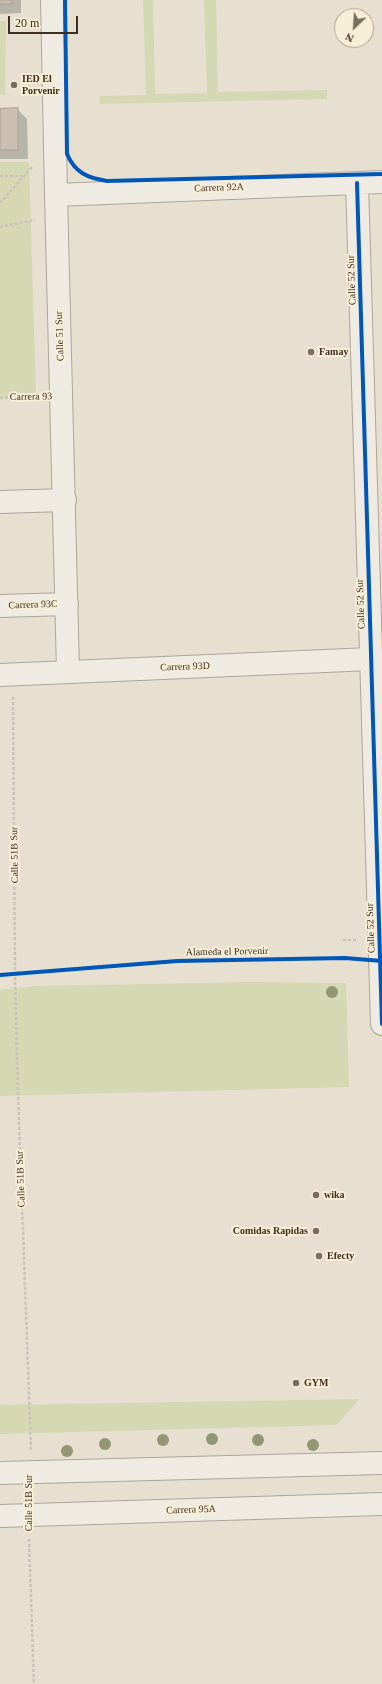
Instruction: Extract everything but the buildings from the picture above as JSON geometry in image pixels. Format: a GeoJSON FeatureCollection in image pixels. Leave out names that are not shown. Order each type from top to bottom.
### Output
{"type":"FeatureCollection","features":[{"type":"Feature","properties":{"kind":"street","name":"Calle 51 Sur"},"geometry":{"type":"LineString","coordinates":[[52,0],[68,672]]}},
{"type":"Feature","properties":{"kind":"street","name":"Carrera 92A"},"geometry":{"type":"LineString","coordinates":[[57,205],[382,182]]}},
{"type":"Feature","properties":{"kind":"street","name":"Calle 52 Sur"},"geometry":{"type":"LineString","coordinates":[[357,183],[382,1024]]}},
{"type":"Feature","properties":{"kind":"street"},"geometry":{"type":"LineString","coordinates":[[0,502],[65,500]]}},
{"type":"Feature","properties":{"kind":"street","name":"Carrera 93C"},"geometry":{"type":"LineString","coordinates":[[0,606],[67,604]]}},
{"type":"Feature","properties":{"kind":"street","name":"Carrera 93D"},"geometry":{"type":"LineString","coordinates":[[6,674],[371,659]]}},
{"type":"Feature","properties":{"kind":"street"},"geometry":{"type":"LineString","coordinates":[[0,1474],[382,1463]]}},
{"type":"Feature","properties":{"kind":"street","name":"Carrera 95A"},"geometry":{"type":"LineString","coordinates":[[0,1516],[382,1504]]}},
{"type":"Feature","properties":{"kind":"path"},"geometry":{"type":"LineString","coordinates":[[0,203],[55,141]]}},
{"type":"Feature","properties":{"kind":"path"},"geometry":{"type":"LineString","coordinates":[[0,176],[23,176]]}},
{"type":"Feature","properties":{"kind":"path"},"geometry":{"type":"LineString","coordinates":[[0,227],[57,205]]}},
{"type":"Feature","properties":{"kind":"path"},"geometry":{"type":"LineString","coordinates":[[8,975],[23,974]]}},
{"type":"Feature","properties":{"kind":"green space"},"geometry":{"type":"Polygon","coordinates":[[[143,0],[153,0],[155,94],[207,93],[204,0],[216,0],[218,92],[327,90],[327,99],[100,104],[99,96],[146,95],[143,0]]]}},
{"type":"Feature","properties":{"kind":"green space"},"geometry":{"type":"Polygon","coordinates":[[[0,21],[6,21],[5,95],[0,94],[0,21]]]}},
{"type":"Feature","properties":{"kind":"green space"},"geometry":{"type":"Polygon","coordinates":[[[0,162],[29,162],[36,397],[0,398],[0,162]]]}},
{"type":"Feature","properties":{"kind":"green space"},"geometry":{"type":"Polygon","coordinates":[[[252,982],[346,983],[349,1087],[0,1096],[0,990],[36,986],[252,982]]]}},
{"type":"Feature","properties":{"kind":"green space"},"geometry":{"type":"Polygon","coordinates":[[[359,1399],[337,1425],[0,1434],[0,1405],[359,1399]]]}},
{"type":"Feature","properties":{"kind":"cycle path"},"geometry":{"type":"LineString","coordinates":[[65,0],[67,154],[74,166],[83,174],[107,181],[382,174]]}},
{"type":"Feature","properties":{"kind":"cycle path"},"geometry":{"type":"LineString","coordinates":[[357,183],[382,1024]]}},
{"type":"Feature","properties":{"kind":"cycle path","name":"Alameda el Porvenir"},"geometry":{"type":"LineString","coordinates":[[0,975],[177,961],[345,958],[382,961]]}},
{"type":"Feature","properties":{"kind":"place","name":"IED El Porvenir"},"geometry":{"type":"Point","coordinates":[14,85]}},
{"type":"Feature","properties":{"kind":"place","name":"Famay"},"geometry":{"type":"Point","coordinates":[311,352]}},
{"type":"Feature","properties":{"kind":"place","name":"wika"},"geometry":{"type":"Point","coordinates":[316,1195]}},
{"type":"Feature","properties":{"kind":"place","name":"Comidas Rapidas"},"geometry":{"type":"Point","coordinates":[316,1231]}},
{"type":"Feature","properties":{"kind":"place","name":"Efecty"},"geometry":{"type":"Point","coordinates":[319,1256]}},
{"type":"Feature","properties":{"kind":"place","name":"GYM"},"geometry":{"type":"Point","coordinates":[296,1383]}}]}
